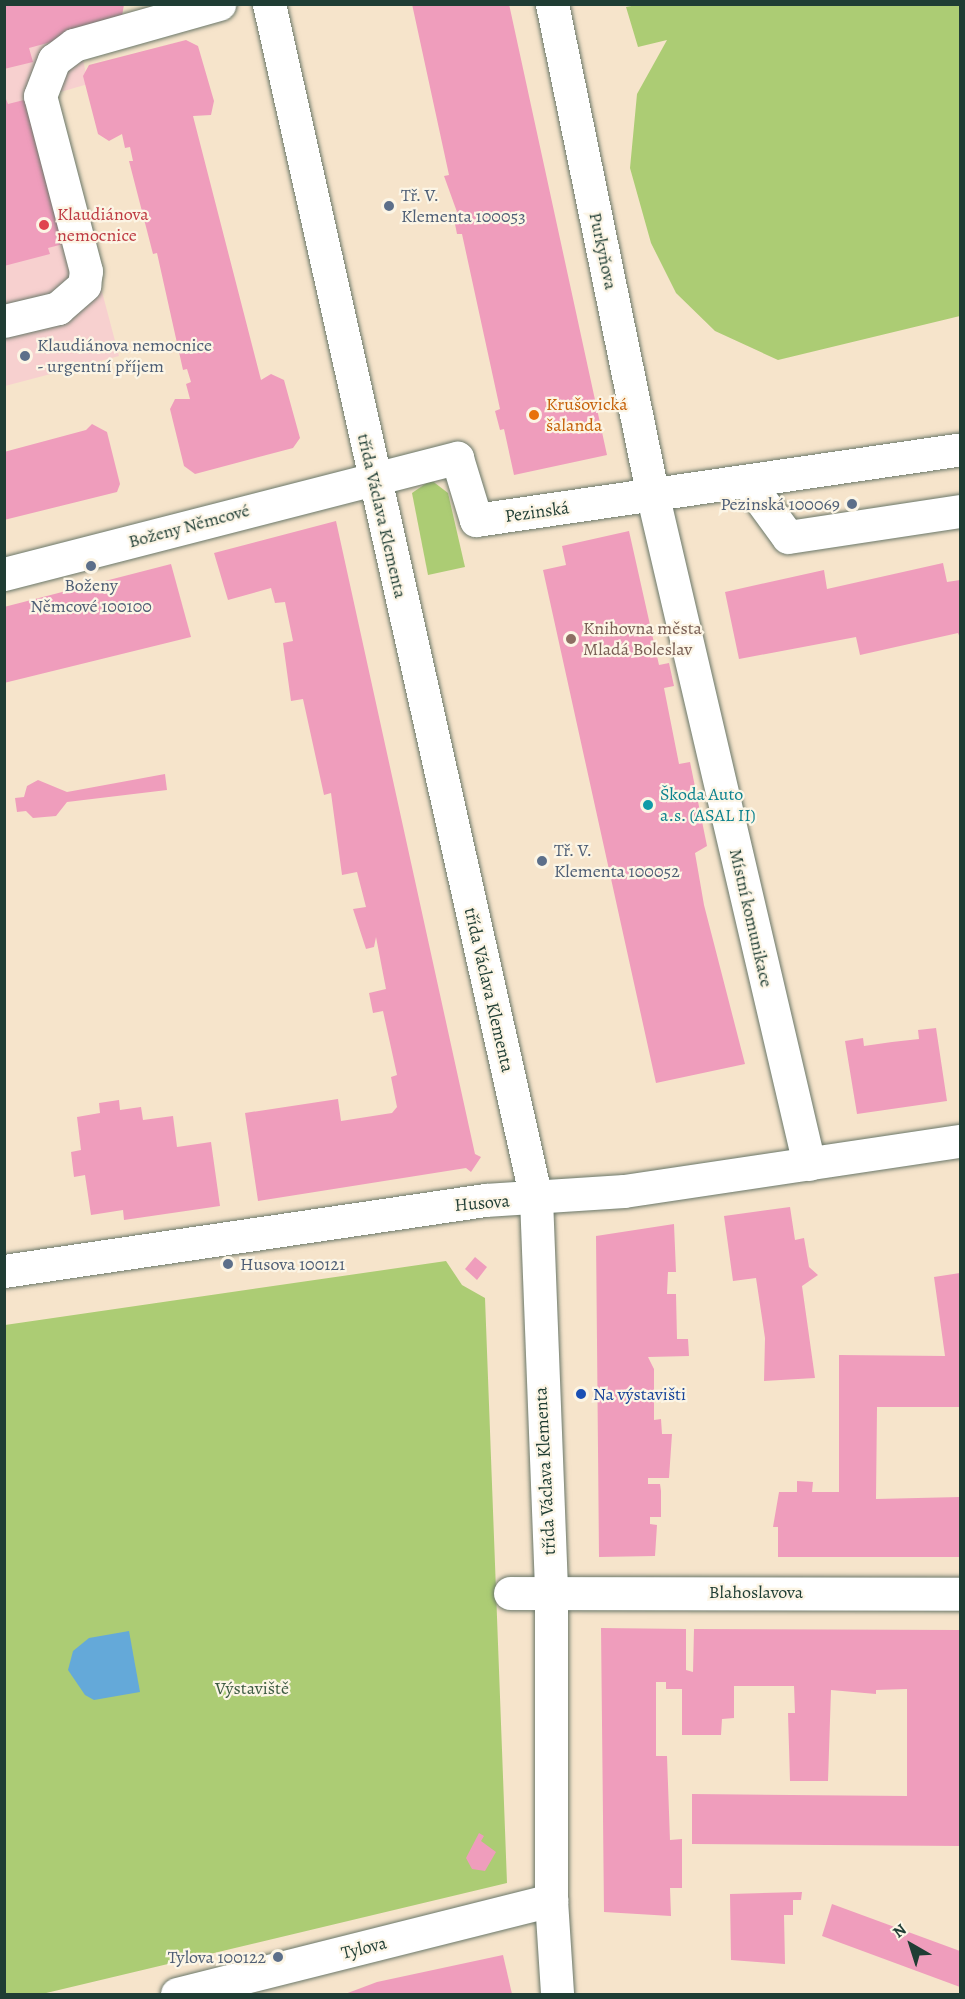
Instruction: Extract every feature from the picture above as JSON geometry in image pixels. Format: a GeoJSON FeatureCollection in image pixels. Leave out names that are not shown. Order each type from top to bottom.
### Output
{"type":"FeatureCollection","features":[{"type":"Feature","properties":{"kind":"street"},"geometry":{"type":"LineString","coordinates":[[13,315],[73,298],[86,271],[40,96],[44,79],[54,60],[74,45],[169,11],[219,4]]}},
{"type":"Feature","properties":{"kind":"street","name":"třída Václava Klementa"},"geometry":{"type":"LineString","coordinates":[[269,4],[373,478],[536,1198],[551,1592],[550,1900],[557,1995]]}},
{"type":"Feature","properties":{"kind":"street","name":"Purkyňova"},"geometry":{"type":"LineString","coordinates":[[552,4],[653,497]]}},
{"type":"Feature","properties":{"kind":"street","name":"Pezinská"},"geometry":{"type":"LineString","coordinates":[[373,478],[457,458],[476,520],[653,497],[960,449]]}},
{"type":"Feature","properties":{"kind":"street","name":"Boženy Němcové"},"geometry":{"type":"LineString","coordinates":[[4,574],[373,478]]}},
{"type":"Feature","properties":{"kind":"street"},"geometry":{"type":"LineString","coordinates":[[747,481],[788,537],[960,511]]}},
{"type":"Feature","properties":{"kind":"street","name":"Místní komunikace"},"geometry":{"type":"LineString","coordinates":[[653,497],[809,1164]]}},
{"type":"Feature","properties":{"kind":"street","name":"Husova"},"geometry":{"type":"LineString","coordinates":[[4,1271],[485,1200],[536,1198],[809,1164],[960,1141]]}},
{"type":"Feature","properties":{"kind":"street","name":"Blahoslavova"},"geometry":{"type":"LineString","coordinates":[[510,1593],[960,1594]]}},
{"type":"Feature","properties":{"kind":"street","name":"Tylova"},"geometry":{"type":"LineString","coordinates":[[177,1995],[550,1900]]}},
{"type":"Feature","properties":{"kind":"shaded area","name":"Klaudiánova nemocnice"},"geometry":{"type":"Polygon","coordinates":[[[5,5],[124,5],[122,16],[78,35],[88,84],[50,95],[119,356],[5,386],[5,5]]]}},
{"type":"Feature","properties":{"kind":"green space"},"geometry":{"type":"Polygon","coordinates":[[[637,5],[960,5],[960,316],[778,360],[715,331],[676,293],[651,243],[630,168],[637,94],[667,40],[638,47],[626,7],[637,5]]]}},
{"type":"Feature","properties":{"kind":"green space"},"geometry":{"type":"Polygon","coordinates":[[[431,480],[448,493],[465,567],[428,575],[412,493],[431,480]]]}},
{"type":"Feature","properties":{"kind":"green space","name":"Výstaviště"},"geometry":{"type":"Polygon","coordinates":[[[446,1261],[462,1285],[485,1298],[507,1883],[42,1994],[5,1994],[5,1325],[446,1261]]]}},
{"type":"Feature","properties":{"kind":"water"},"geometry":{"type":"Polygon","coordinates":[[[129,1631],[140,1692],[94,1700],[85,1695],[68,1670],[73,1651],[89,1638],[129,1631]]]}},
{"type":"Feature","properties":{"kind":"building"},"geometry":{"type":"Polygon","coordinates":[[[4,4],[124,4],[122,16],[110,26],[29,48],[33,62],[4,69],[4,4]]]}},
{"type":"Feature","properties":{"kind":"building"},"geometry":{"type":"Polygon","coordinates":[[[412,4],[509,4],[607,455],[514,475],[504,429],[500,430],[495,411],[500,409],[462,234],[457,234],[453,214],[457,212],[444,176],[449,175],[412,4]]]}},
{"type":"Feature","properties":{"kind":"building"},"geometry":{"type":"Polygon","coordinates":[[[186,40],[198,46],[214,101],[211,115],[193,116],[261,380],[271,374],[284,380],[300,438],[293,448],[195,474],[184,466],[170,409],[175,399],[190,399],[186,384],[191,382],[187,369],[183,370],[157,253],[153,254],[129,161],[133,161],[130,147],[125,148],[122,134],[109,141],[98,134],[83,76],[89,65],[186,40]]]}},
{"type":"Feature","properties":{"kind":"building"},"geometry":{"type":"Polygon","coordinates":[[[4,94],[8,104],[24,100],[67,243],[48,248],[50,254],[4,266],[4,94]]]}},
{"type":"Feature","properties":{"kind":"building"},"geometry":{"type":"Polygon","coordinates":[[[92,424],[107,432],[120,484],[117,492],[4,520],[4,452],[86,430],[92,424]]]}},
{"type":"Feature","properties":{"kind":"building"},"geometry":{"type":"Polygon","coordinates":[[[336,521],[475,1154],[481,1157],[471,1172],[466,1168],[258,1201],[245,1113],[338,1099],[341,1121],[392,1113],[397,1107],[391,1077],[397,1075],[383,1011],[373,1013],[369,993],[386,989],[376,937],[374,947],[366,949],[353,909],[366,907],[357,872],[342,875],[331,793],[324,795],[303,699],[291,701],[283,643],[293,641],[285,602],[275,603],[271,588],[228,600],[214,553],[336,521]]]}},
{"type":"Feature","properties":{"kind":"building"},"geometry":{"type":"Polygon","coordinates":[[[629,531],[659,665],[669,663],[674,686],[664,688],[679,764],[690,762],[707,846],[695,853],[704,905],[745,1064],[656,1083],[543,570],[566,565],[562,546],[629,531]]]}},
{"type":"Feature","properties":{"kind":"building"},"geometry":{"type":"Polygon","coordinates":[[[943,563],[947,582],[960,580],[960,638],[958,633],[860,655],[856,637],[739,659],[725,592],[824,570],[827,589],[943,563]]]}},
{"type":"Feature","properties":{"kind":"building"},"geometry":{"type":"Polygon","coordinates":[[[171,564],[191,637],[4,683],[4,607],[171,564]]]}},
{"type":"Feature","properties":{"kind":"building"},"geometry":{"type":"Polygon","coordinates":[[[165,774],[167,790],[67,802],[56,816],[33,818],[26,811],[17,812],[15,798],[24,797],[27,786],[38,780],[67,792],[165,774]]]}},
{"type":"Feature","properties":{"kind":"building"},"geometry":{"type":"Polygon","coordinates":[[[936,1028],[947,1101],[857,1114],[845,1041],[863,1038],[864,1046],[919,1039],[918,1030],[936,1028]]]}},
{"type":"Feature","properties":{"kind":"building"},"geometry":{"type":"Polygon","coordinates":[[[119,1100],[120,1110],[141,1107],[143,1120],[173,1116],[177,1147],[211,1142],[220,1206],[124,1220],[123,1210],[91,1215],[85,1175],[74,1177],[71,1152],[81,1150],[77,1117],[100,1113],[99,1103],[119,1100]]]}},
{"type":"Feature","properties":{"kind":"building"},"geometry":{"type":"Polygon","coordinates":[[[790,1207],[795,1240],[804,1238],[809,1267],[818,1275],[802,1286],[815,1378],[764,1381],[765,1338],[756,1278],[733,1281],[724,1216],[790,1207]]]}},
{"type":"Feature","properties":{"kind":"building"},"geometry":{"type":"Polygon","coordinates":[[[674,1224],[676,1272],[668,1272],[667,1294],[676,1294],[677,1339],[688,1339],[689,1356],[648,1357],[654,1369],[654,1420],[661,1419],[662,1434],[672,1434],[669,1478],[648,1478],[648,1484],[660,1484],[661,1491],[661,1517],[650,1517],[650,1524],[657,1525],[655,1556],[599,1557],[596,1236],[674,1224]]]}},
{"type":"Feature","properties":{"kind":"building"},"geometry":{"type":"Polygon","coordinates":[[[475,1257],[487,1267],[477,1280],[465,1269],[475,1257]]]}},
{"type":"Feature","properties":{"kind":"building"},"geometry":{"type":"Polygon","coordinates":[[[960,1273],[960,1407],[877,1407],[876,1499],[960,1497],[960,1557],[778,1557],[778,1527],[773,1527],[779,1492],[797,1492],[797,1481],[813,1482],[812,1492],[839,1492],[839,1355],[945,1356],[934,1277],[960,1273]]]}},
{"type":"Feature","properties":{"kind":"building"},"geometry":{"type":"Polygon","coordinates":[[[601,1628],[686,1629],[686,1670],[693,1672],[694,1629],[960,1630],[960,1846],[692,1844],[692,1794],[907,1796],[907,1689],[876,1690],[876,1694],[831,1690],[828,1781],[790,1781],[788,1713],[795,1713],[794,1686],[734,1686],[734,1718],[722,1719],[721,1735],[682,1735],[682,1689],[666,1689],[666,1682],[656,1682],[656,1756],[667,1756],[670,1840],[682,1839],[682,1888],[670,1888],[671,1916],[604,1912],[601,1628]]]}},
{"type":"Feature","properties":{"kind":"building"},"geometry":{"type":"Polygon","coordinates":[[[479,1833],[484,1836],[481,1841],[496,1852],[485,1871],[472,1869],[466,1858],[479,1833]]]}},
{"type":"Feature","properties":{"kind":"building"},"geometry":{"type":"Polygon","coordinates":[[[802,1892],[801,1900],[793,1900],[793,1915],[784,1915],[785,1964],[731,1960],[730,1894],[802,1892]]]}},
{"type":"Feature","properties":{"kind":"building"},"geometry":{"type":"Polygon","coordinates":[[[832,1904],[960,1951],[960,1987],[822,1936],[832,1904]]]}},
{"type":"Feature","properties":{"kind":"building"},"geometry":{"type":"Polygon","coordinates":[[[503,1955],[512,1994],[345,1994],[377,1982],[503,1955]]]}},
{"type":"Feature","properties":{"kind":"place","name":"Tř. V. Klementa 100053"},"geometry":{"type":"Point","coordinates":[389,206]}},
{"type":"Feature","properties":{"kind":"place","name":"Klaudiánova nemocnice"},"geometry":{"type":"Point","coordinates":[44,225]}},
{"type":"Feature","properties":{"kind":"place","name":"Klaudiánova nemocnice - urgentní příjem"},"geometry":{"type":"Point","coordinates":[25,356]}},
{"type":"Feature","properties":{"kind":"place","name":"Krušovická šalanda"},"geometry":{"type":"Point","coordinates":[534,415]}},
{"type":"Feature","properties":{"kind":"place","name":"Pezinská 100069"},"geometry":{"type":"Point","coordinates":[852,504]}},
{"type":"Feature","properties":{"kind":"place","name":"Boženy Němcové 100100"},"geometry":{"type":"Point","coordinates":[91,566]}},
{"type":"Feature","properties":{"kind":"place","name":"Knihovna města Mladá Boleslav"},"geometry":{"type":"Point","coordinates":[571,639]}},
{"type":"Feature","properties":{"kind":"place","name":"Škoda Auto a.s. (ASAL II)"},"geometry":{"type":"Point","coordinates":[648,805]}},
{"type":"Feature","properties":{"kind":"place","name":"Tř. V. Klementa 100052"},"geometry":{"type":"Point","coordinates":[542,861]}},
{"type":"Feature","properties":{"kind":"place","name":"Husova 100121"},"geometry":{"type":"Point","coordinates":[228,1264]}},
{"type":"Feature","properties":{"kind":"place","name":"Na výstavišti"},"geometry":{"type":"Point","coordinates":[581,1394]}},
{"type":"Feature","properties":{"kind":"place","name":"Tylova 100122"},"geometry":{"type":"Point","coordinates":[278,1957]}}]}
